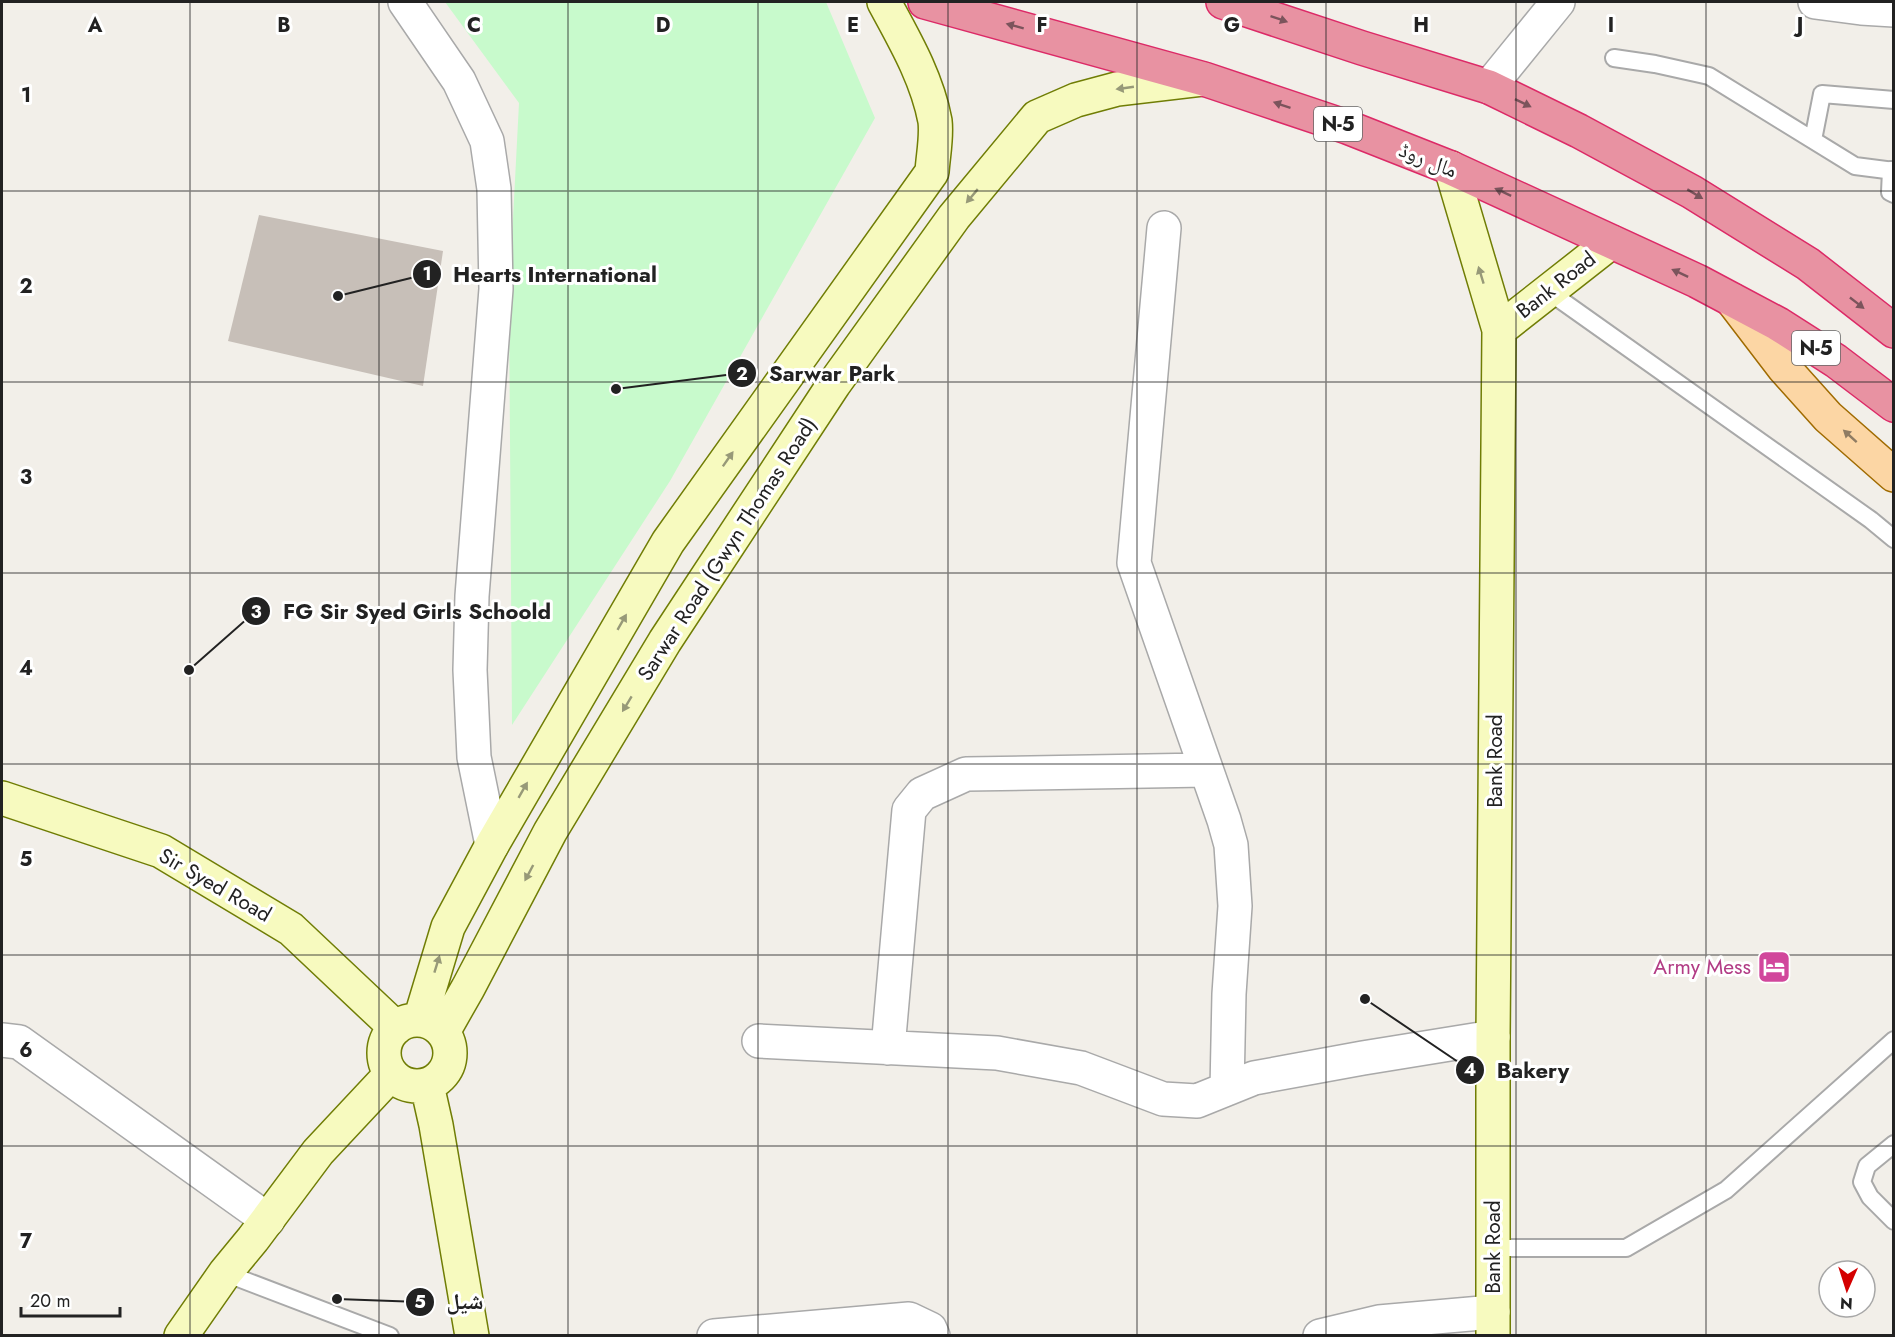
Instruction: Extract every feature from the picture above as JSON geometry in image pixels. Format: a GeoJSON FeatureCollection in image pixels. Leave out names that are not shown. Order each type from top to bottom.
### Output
{"type":"FeatureCollection","features":[{"type":"Feature","properties":{"kind":"highway","name":"مال روڈ"},"geometry":{"type":"LineString","coordinates":[[925,2],[1204,79],[1347,127],[1450,168],[1697,281],[1778,324],[1836,361],[1893,405]]}},
{"type":"Feature","properties":{"kind":"highway"},"geometry":{"type":"LineString","coordinates":[[1228,2],[1362,48],[1489,87],[1579,131],[1692,192],[1808,264],[1893,331]]}},
{"type":"Feature","properties":{"kind":"main road"},"geometry":{"type":"LineString","coordinates":[[1732,300],[1784,368],[1821,408],[1893,475]]}},
{"type":"Feature","properties":{"kind":"street"},"geometry":{"type":"LineString","coordinates":[[405,2],[459,81],[487,141],[494,189],[503,288],[472,596],[470,670],[474,757],[492,845]]}},
{"type":"Feature","properties":{"kind":"street"},"geometry":{"type":"LineString","coordinates":[[420,1027],[448,927],[492,845],[668,543],[932,172],[935,122],[927,91],[915,58],[884,2]]}},
{"type":"Feature","properties":{"kind":"street"},"geometry":{"type":"LineString","coordinates":[[1489,87],[1558,2]]}},
{"type":"Feature","properties":{"kind":"street"},"geometry":{"type":"LineString","coordinates":[[1815,2],[1893,10]]}},
{"type":"Feature","properties":{"kind":"street","name":"Sarwar Road (Gwyn Thomas Road)"},"geometry":{"type":"LineString","coordinates":[[420,1027],[468,988],[550,832],[664,641],[834,384],[954,216],[1037,117],[1077,100],[1117,89],[1204,79]]}},
{"type":"Feature","properties":{"kind":"street"},"geometry":{"type":"LineString","coordinates":[[1450,168],[1499,330]]}},
{"type":"Feature","properties":{"kind":"street"},"geometry":{"type":"LineString","coordinates":[[1164,228],[1134,563],[1231,845],[1235,906],[1229,994],[1227,1089]]}},
{"type":"Feature","properties":{"kind":"street","name":"Bank Road"},"geometry":{"type":"LineString","coordinates":[[1493,1324],[1499,330],[1611,242]]}},
{"type":"Feature","properties":{"kind":"street"},"geometry":{"type":"LineString","coordinates":[[888,1048],[909,810],[922,794],[966,774],[1206,770]]}},
{"type":"Feature","properties":{"kind":"street","name":"Sir Syed Road"},"geometry":{"type":"LineString","coordinates":[[2,798],[161,851],[291,929],[420,1027]]}},
{"type":"Feature","properties":{"kind":"street"},"geometry":{"type":"LineString","coordinates":[[420,1027],[449,1043],[450,1056],[447,1069],[438,1079],[427,1085],[414,1086],[402,1083],[392,1074],[385,1063],[384,1050],[387,1038],[420,1027]]}},
{"type":"Feature","properties":{"kind":"street"},"geometry":{"type":"LineString","coordinates":[[759,1041],[998,1053],[1081,1068],[1163,1099],[1197,1101],[1254,1078],[1493,1037]]}},
{"type":"Feature","properties":{"kind":"street"},"geometry":{"type":"LineString","coordinates":[[2,1040],[19,1042],[268,1220]]}},
{"type":"Feature","properties":{"kind":"street"},"geometry":{"type":"LineString","coordinates":[[181,1335],[318,1152],[392,1074]]}},
{"type":"Feature","properties":{"kind":"street"},"geometry":{"type":"LineString","coordinates":[[427,1085],[472,1335]]}},
{"type":"Feature","properties":{"kind":"street"},"geometry":{"type":"LineString","coordinates":[[714,1335],[909,1319],[930,1329],[933,1335]]}},
{"type":"Feature","properties":{"kind":"street"},"geometry":{"type":"LineString","coordinates":[[1320,1335],[1379,1322],[1493,1324]]}},
{"type":"Feature","properties":{"kind":"lane"},"geometry":{"type":"LineString","coordinates":[[1614,58],[1709,76],[1854,166],[1892,170],[1890,192],[1893,194]]}},
{"type":"Feature","properties":{"kind":"lane"},"geometry":{"type":"LineString","coordinates":[[1814,140],[1822,94],[1893,100]]}},
{"type":"Feature","properties":{"kind":"lane"},"geometry":{"type":"LineString","coordinates":[[1550,290],[1893,538]]}},
{"type":"Feature","properties":{"kind":"lane"},"geometry":{"type":"LineString","coordinates":[[1493,1248],[1626,1248],[1726,1190],[1893,1040]]}},
{"type":"Feature","properties":{"kind":"lane"},"geometry":{"type":"LineString","coordinates":[[1893,1144],[1867,1166],[1862,1182],[1870,1197],[1893,1221]]}},
{"type":"Feature","properties":{"kind":"lane"},"geometry":{"type":"LineString","coordinates":[[225,1274],[390,1335]]}},
{"type":"Feature","properties":{"kind":"green space"},"geometry":{"type":"Polygon","coordinates":[[[445,2],[826,2],[875,118],[670,481],[512,725],[509,296],[519,103],[445,2]]]}},
{"type":"Feature","properties":{"kind":"building"},"geometry":{"type":"Polygon","coordinates":[[[259,215],[443,251],[423,386],[228,341],[259,215]]]}},
{"type":"Feature","properties":{"kind":"place","name":"Hearts International"},"geometry":{"type":"Point","coordinates":[338,296]}},
{"type":"Feature","properties":{"kind":"place","name":"Sarwar Park"},"geometry":{"type":"Point","coordinates":[616,389]}},
{"type":"Feature","properties":{"kind":"place","name":"FG Sir Syed Girls Schoold"},"geometry":{"type":"Point","coordinates":[189,670]}},
{"type":"Feature","properties":{"kind":"place","name":"Army Mess"},"geometry":{"type":"Point","coordinates":[1774,967]}},
{"type":"Feature","properties":{"kind":"place","name":"Bakery"},"geometry":{"type":"Point","coordinates":[1365,999]}},
{"type":"Feature","properties":{"kind":"place","name":"شیل"},"geometry":{"type":"Point","coordinates":[337,1299]}}]}
